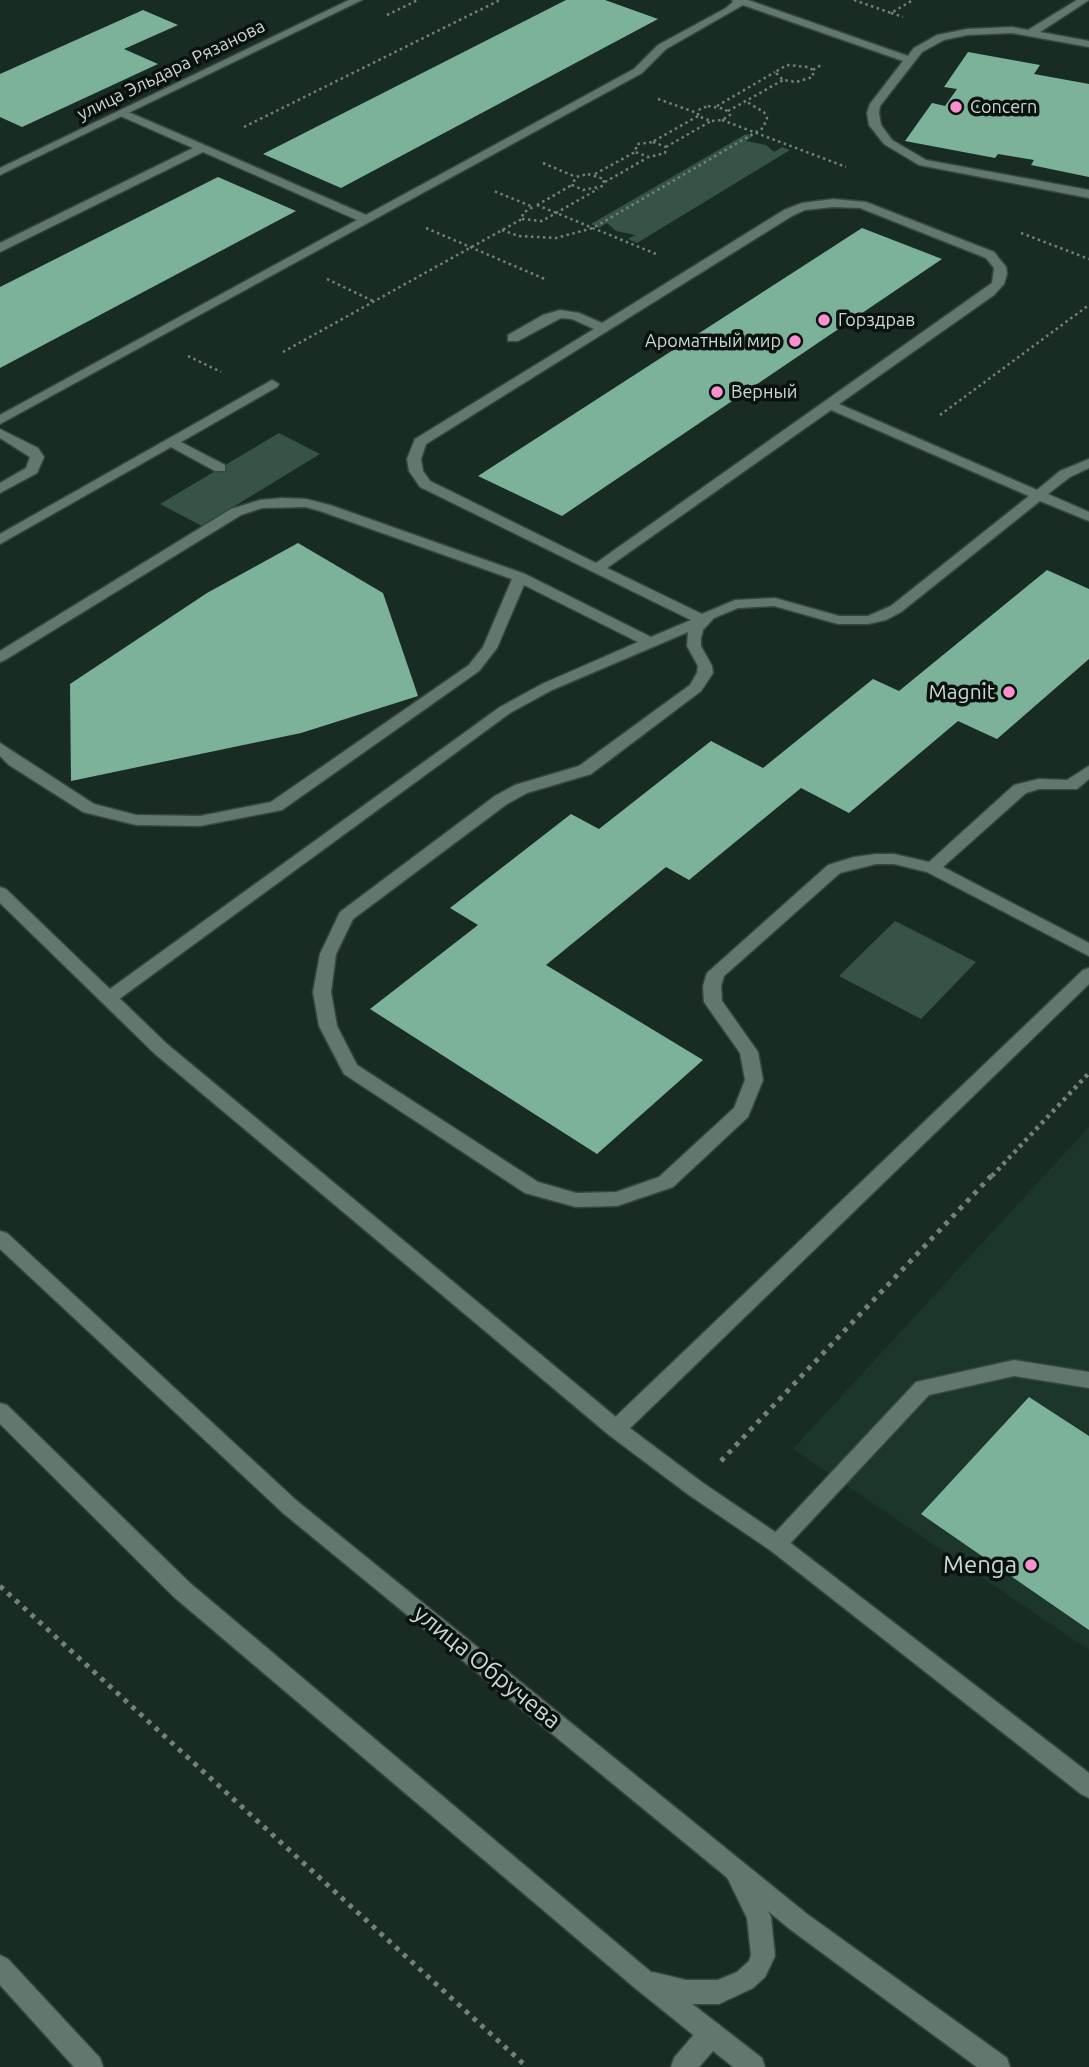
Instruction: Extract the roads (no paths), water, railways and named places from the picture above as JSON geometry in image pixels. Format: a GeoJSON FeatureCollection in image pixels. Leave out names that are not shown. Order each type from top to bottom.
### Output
{"type":"FeatureCollection","features":[{"type":"Feature","properties":{"kind":"street","name":"улица Эльдара Рязанова"},"geometry":{"type":"LineString","coordinates":[[0,172],[357,0]]}},
{"type":"Feature","properties":{"kind":"street"},"geometry":{"type":"LineString","coordinates":[[1029,34],[1084,0]]}},
{"type":"Feature","properties":{"kind":"street"},"geometry":{"type":"LineString","coordinates":[[0,420],[638,71],[662,47],[741,1],[910,60]]}},
{"type":"Feature","properties":{"kind":"street"},"geometry":{"type":"LineString","coordinates":[[1089,44],[985,30],[941,37],[922,46],[874,106],[875,125],[892,146],[923,163],[1089,194]]}},
{"type":"Feature","properties":{"kind":"street"},"geometry":{"type":"LineString","coordinates":[[122,113],[366,219]]}},
{"type":"Feature","properties":{"kind":"street"},"geometry":{"type":"LineString","coordinates":[[0,248],[202,148]]}},
{"type":"Feature","properties":{"kind":"street"},"geometry":{"type":"LineString","coordinates":[[597,569],[990,292],[998,284],[1001,274],[996,260],[985,252],[862,205],[833,203],[802,207],[788,212],[420,442],[414,459],[416,471],[425,484],[597,569],[703,620]]}},
{"type":"Feature","properties":{"kind":"street"},"geometry":{"type":"LineString","coordinates":[[513,338],[547,318],[560,314],[575,316],[603,328]]}},
{"type":"Feature","properties":{"kind":"street"},"geometry":{"type":"LineString","coordinates":[[0,540],[272,384]]}},
{"type":"Feature","properties":{"kind":"street"},"geometry":{"type":"LineString","coordinates":[[829,405],[1089,517]]}},
{"type":"Feature","properties":{"kind":"street"},"geometry":{"type":"LineString","coordinates":[[0,433],[33,451],[37,457],[32,470],[0,489]]}},
{"type":"Feature","properties":{"kind":"street"},"geometry":{"type":"LineString","coordinates":[[171,442],[220,468]]}},
{"type":"Feature","properties":{"kind":"street"},"geometry":{"type":"LineString","coordinates":[[109,998],[488,721],[547,687],[703,620],[719,609],[752,601],[775,602],[838,620],[881,617],[896,609],[1070,470],[1089,463]]}},
{"type":"Feature","properties":{"kind":"street"},"geometry":{"type":"LineString","coordinates":[[0,657],[236,512],[260,504],[282,502],[325,508],[520,577],[649,642]]}},
{"type":"Feature","properties":{"kind":"street"},"geometry":{"type":"LineString","coordinates":[[0,748],[15,761],[89,807],[135,820],[200,821],[276,806],[474,668],[491,648],[520,577]]}},
{"type":"Feature","properties":{"kind":"street"},"geometry":{"type":"LineString","coordinates":[[703,620],[696,629],[694,646],[705,666],[705,673],[696,688],[585,770],[521,789],[501,800],[346,916],[328,954],[322,992],[328,1026],[350,1069],[532,1188],[576,1200],[617,1199],[666,1182],[742,1112],[754,1080],[749,1052],[713,1002],[712,986],[716,973],[834,869],[876,859],[902,861],[932,868],[1089,950]]}},
{"type":"Feature","properties":{"kind":"street"},"geometry":{"type":"LineString","coordinates":[[932,868],[1020,789],[1039,784],[1071,785],[1089,771]]}},
{"type":"Feature","properties":{"kind":"street"},"geometry":{"type":"LineString","coordinates":[[0,893],[161,1049],[616,1429],[776,1544],[1089,1787]]}},
{"type":"Feature","properties":{"kind":"street"},"geometry":{"type":"LineString","coordinates":[[616,1429],[1089,974]]}},
{"type":"Feature","properties":{"kind":"street","name":"улица Обручева"},"geometry":{"type":"LineString","coordinates":[[0,1238],[290,1507],[799,1922],[998,2067]]}},
{"type":"Feature","properties":{"kind":"street"},"geometry":{"type":"LineString","coordinates":[[776,1544],[923,1388],[1014,1368],[1089,1380]]}},
{"type":"Feature","properties":{"kind":"street"},"geometry":{"type":"LineString","coordinates":[[0,1410],[182,1590],[643,1980],[753,2067]]}},
{"type":"Feature","properties":{"kind":"street"},"geometry":{"type":"LineString","coordinates":[[643,1980],[686,1992],[719,1992],[746,1980],[757,1969],[762,1956],[759,1917],[752,1899],[733,1868]]}},
{"type":"Feature","properties":{"kind":"street"},"geometry":{"type":"LineString","coordinates":[[0,1967],[91,2067]]}},
{"type":"Feature","properties":{"kind":"street"},"geometry":{"type":"LineString","coordinates":[[683,2067],[711,2034]]}},
{"type":"Feature","properties":{"kind":"place","name":"Concern"},"geometry":{"type":"Point","coordinates":[956,107]}},
{"type":"Feature","properties":{"kind":"place","name":"Горздрав"},"geometry":{"type":"Point","coordinates":[824,320]}},
{"type":"Feature","properties":{"kind":"place","name":"Ароматный мир"},"geometry":{"type":"Point","coordinates":[795,341]}},
{"type":"Feature","properties":{"kind":"place","name":"Верный"},"geometry":{"type":"Point","coordinates":[717,392]}},
{"type":"Feature","properties":{"kind":"place","name":"Magnit"},"geometry":{"type":"Point","coordinates":[1009,692]}},
{"type":"Feature","properties":{"kind":"place","name":"Menga"},"geometry":{"type":"Point","coordinates":[1031,1565]}}]}
